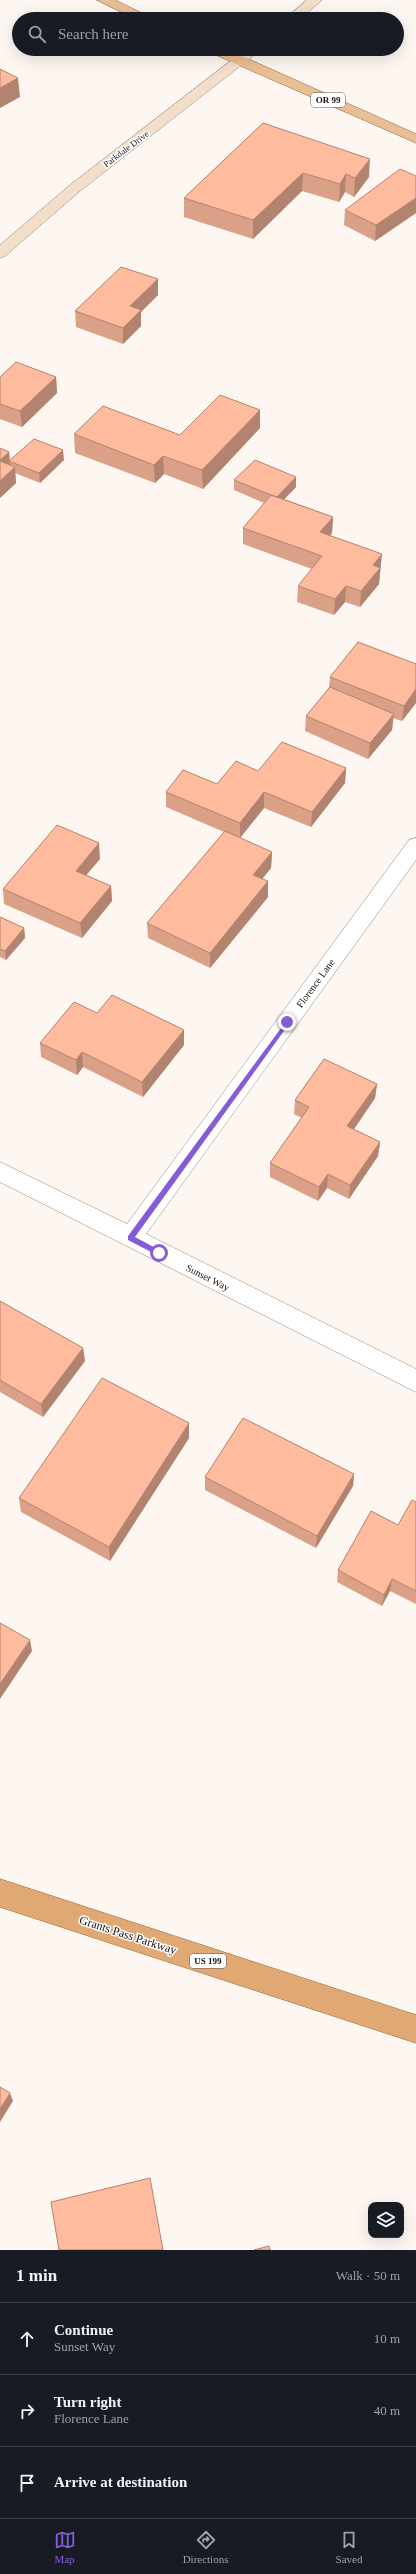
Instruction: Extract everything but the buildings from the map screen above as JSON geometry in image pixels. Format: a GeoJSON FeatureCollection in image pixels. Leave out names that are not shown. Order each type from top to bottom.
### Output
{"type":"FeatureCollection","features":[{"type":"Feature","properties":{"kind":"highway","name":"Grants Pass Parkway"},"geometry":{"type":"LineString","coordinates":[[0,1893],[416,2028]]}},
{"type":"Feature","properties":{"kind":"main road"},"geometry":{"type":"LineString","coordinates":[[104,0],[131,12]]}},
{"type":"Feature","properties":{"kind":"main road"},"geometry":{"type":"LineString","coordinates":[[300,12],[314,0]]}},
{"type":"Feature","properties":{"kind":"main road","name":"OR 99"},"geometry":{"type":"LineString","coordinates":[[230,56],[416,139]]}},
{"type":"Feature","properties":{"kind":"main road","name":"Parkdale Drive"},"geometry":{"type":"LineString","coordinates":[[0,253],[75,188],[247,56]]}},
{"type":"Feature","properties":{"kind":"street","name":"Florence Lane"},"geometry":{"type":"LineString","coordinates":[[130,1238],[416,845]]}},
{"type":"Feature","properties":{"kind":"street","name":"Sunset Way"},"geometry":{"type":"LineString","coordinates":[[0,1172],[416,1381]]}},
{"type":"Feature","properties":{"kind":"route"},"geometry":{"type":"LineString","coordinates":[[159,1253],[130,1238],[287,1022]]}}]}
